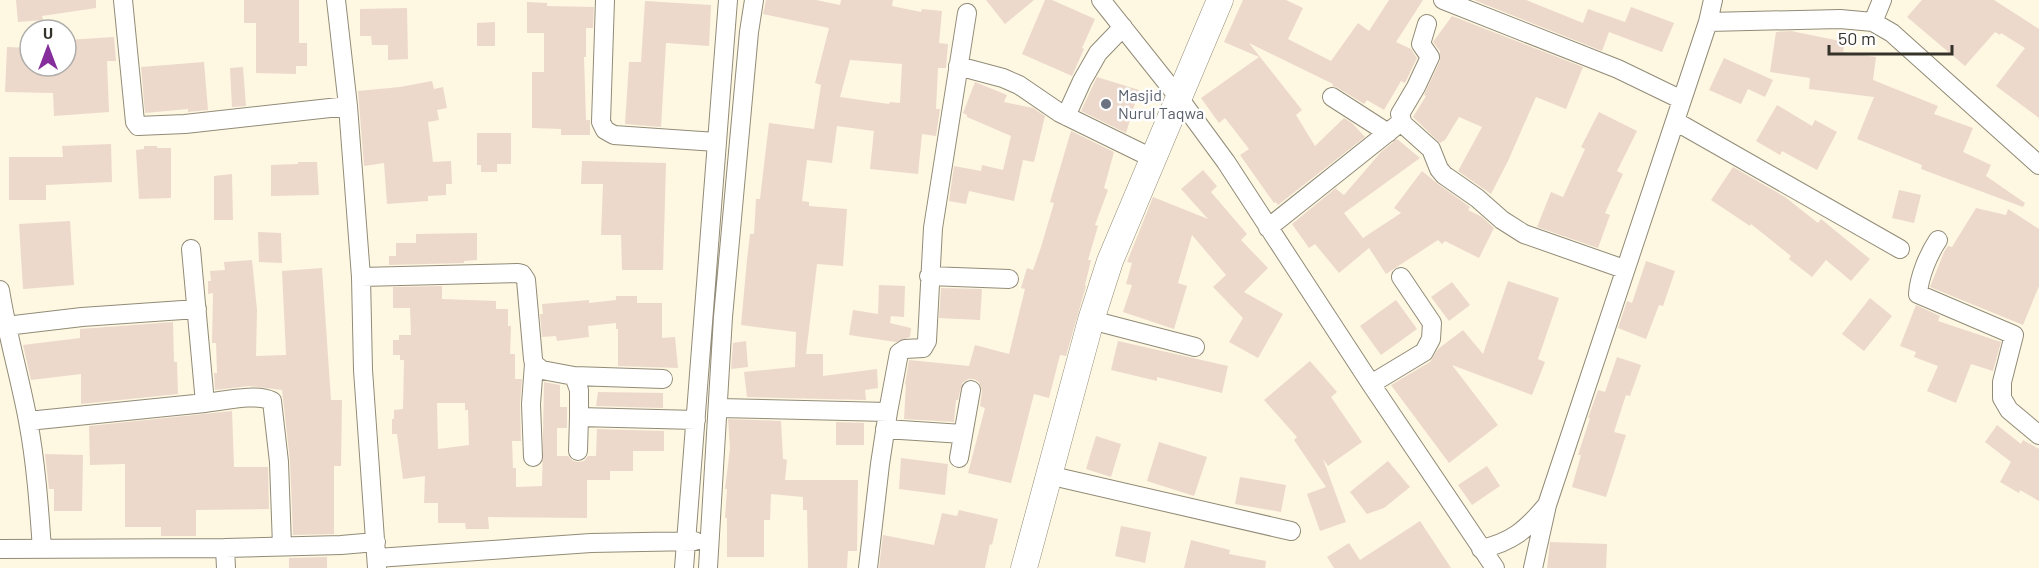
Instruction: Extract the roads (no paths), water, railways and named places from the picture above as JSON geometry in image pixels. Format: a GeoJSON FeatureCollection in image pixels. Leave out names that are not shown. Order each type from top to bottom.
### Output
{"type":"FeatureCollection","features":[{"type":"Feature","properties":{"kind":"highway"},"geometry":{"type":"LineString","coordinates":[[1024,568],[1091,320],[1110,261],[1220,0]]}},
{"type":"Feature","properties":{"kind":"street"},"geometry":{"type":"LineString","coordinates":[[123,0],[135,122],[138,126],[185,124],[348,106]]}},
{"type":"Feature","properties":{"kind":"street"},"geometry":{"type":"LineString","coordinates":[[336,0],[348,106],[361,277],[363,370],[377,556]]}},
{"type":"Feature","properties":{"kind":"street"},"geometry":{"type":"LineString","coordinates":[[605,0],[601,122],[605,130],[614,135],[716,142]]}},
{"type":"Feature","properties":{"kind":"street"},"geometry":{"type":"LineString","coordinates":[[684,568],[728,0]]}},
{"type":"Feature","properties":{"kind":"street"},"geometry":{"type":"LineString","coordinates":[[708,568],[723,317],[754,0]]}},
{"type":"Feature","properties":{"kind":"street"},"geometry":{"type":"LineString","coordinates":[[1101,0],[1179,98],[1226,162],[1495,568]]}},
{"type":"Feature","properties":{"kind":"street"},"geometry":{"type":"LineString","coordinates":[[1443,0],[1618,69],[1682,100]]}},
{"type":"Feature","properties":{"kind":"street"},"geometry":{"type":"LineString","coordinates":[[1533,568],[1547,505],[1708,22],[1713,0]]}},
{"type":"Feature","properties":{"kind":"street"},"geometry":{"type":"LineString","coordinates":[[1873,22],[1882,0]]}},
{"type":"Feature","properties":{"kind":"street"},"geometry":{"type":"LineString","coordinates":[[868,568],[887,421],[899,353],[905,349],[919,349],[926,345],[933,228],[967,13]]}},
{"type":"Feature","properties":{"kind":"street"},"geometry":{"type":"LineString","coordinates":[[1708,22],[1840,19],[1873,22],[1892,33],[2039,165]]}},
{"type":"Feature","properties":{"kind":"street"},"geometry":{"type":"LineString","coordinates":[[1268,228],[1395,127],[1430,57],[1421,44],[1427,24]]}},
{"type":"Feature","properties":{"kind":"street"},"geometry":{"type":"LineString","coordinates":[[1066,116],[1098,53],[1123,27]]}},
{"type":"Feature","properties":{"kind":"street"},"geometry":{"type":"LineString","coordinates":[[958,66],[1003,78],[1019,85],[1066,116],[1154,159]]}},
{"type":"Feature","properties":{"kind":"street"},"geometry":{"type":"LineString","coordinates":[[1332,97],[1395,127],[1431,149],[1438,169],[1444,175],[1524,234],[1624,269]]}},
{"type":"Feature","properties":{"kind":"street"},"geometry":{"type":"LineString","coordinates":[[1675,121],[1900,249]]}},
{"type":"Feature","properties":{"kind":"street"},"geometry":{"type":"LineString","coordinates":[[1938,240],[1925,267],[1918,294],[2014,335],[2002,382],[2002,398],[2009,410],[2039,435]]}},
{"type":"Feature","properties":{"kind":"street"},"geometry":{"type":"LineString","coordinates":[[191,249],[205,403]]}},
{"type":"Feature","properties":{"kind":"street"},"geometry":{"type":"LineString","coordinates":[[361,277],[522,274],[526,280],[534,364],[531,404],[533,458]]}},
{"type":"Feature","properties":{"kind":"street"},"geometry":{"type":"LineString","coordinates":[[929,276],[1009,279]]}},
{"type":"Feature","properties":{"kind":"street"},"geometry":{"type":"LineString","coordinates":[[1371,384],[1424,352],[1431,339],[1432,323],[1401,277]]}},
{"type":"Feature","properties":{"kind":"street"},"geometry":{"type":"LineString","coordinates":[[0,291],[28,421],[42,549]]}},
{"type":"Feature","properties":{"kind":"street"},"geometry":{"type":"LineString","coordinates":[[6,326],[82,317],[197,309]]}},
{"type":"Feature","properties":{"kind":"street"},"geometry":{"type":"LineString","coordinates":[[1091,320],[1195,347]]}},
{"type":"Feature","properties":{"kind":"street"},"geometry":{"type":"LineString","coordinates":[[534,364],[548,372],[574,376],[663,379]]}},
{"type":"Feature","properties":{"kind":"street"},"geometry":{"type":"LineString","coordinates":[[574,376],[579,390],[578,452]]}},
{"type":"Feature","properties":{"kind":"street"},"geometry":{"type":"LineString","coordinates":[[959,458],[970,390]]}},
{"type":"Feature","properties":{"kind":"street"},"geometry":{"type":"LineString","coordinates":[[28,421],[257,398],[272,401],[279,462],[282,546]]}},
{"type":"Feature","properties":{"kind":"street"},"geometry":{"type":"LineString","coordinates":[[719,408],[887,421],[963,434]]}},
{"type":"Feature","properties":{"kind":"street"},"geometry":{"type":"LineString","coordinates":[[579,417],[696,420]]}},
{"type":"Feature","properties":{"kind":"street"},"geometry":{"type":"LineString","coordinates":[[1048,475],[1291,531]]}},
{"type":"Feature","properties":{"kind":"street"},"geometry":{"type":"LineString","coordinates":[[1481,549],[1499,545],[1522,532],[1547,505]]}},
{"type":"Feature","properties":{"kind":"street"},"geometry":{"type":"LineString","coordinates":[[0,549],[282,546],[377,556],[591,543],[685,540],[710,542]]}},
{"type":"Feature","properties":{"kind":"street"},"geometry":{"type":"LineString","coordinates":[[225,548],[226,568]]}},
{"type":"Feature","properties":{"kind":"place","name":"Masjid Nurul Taqwa"},"geometry":{"type":"Point","coordinates":[1106,104]}}]}
